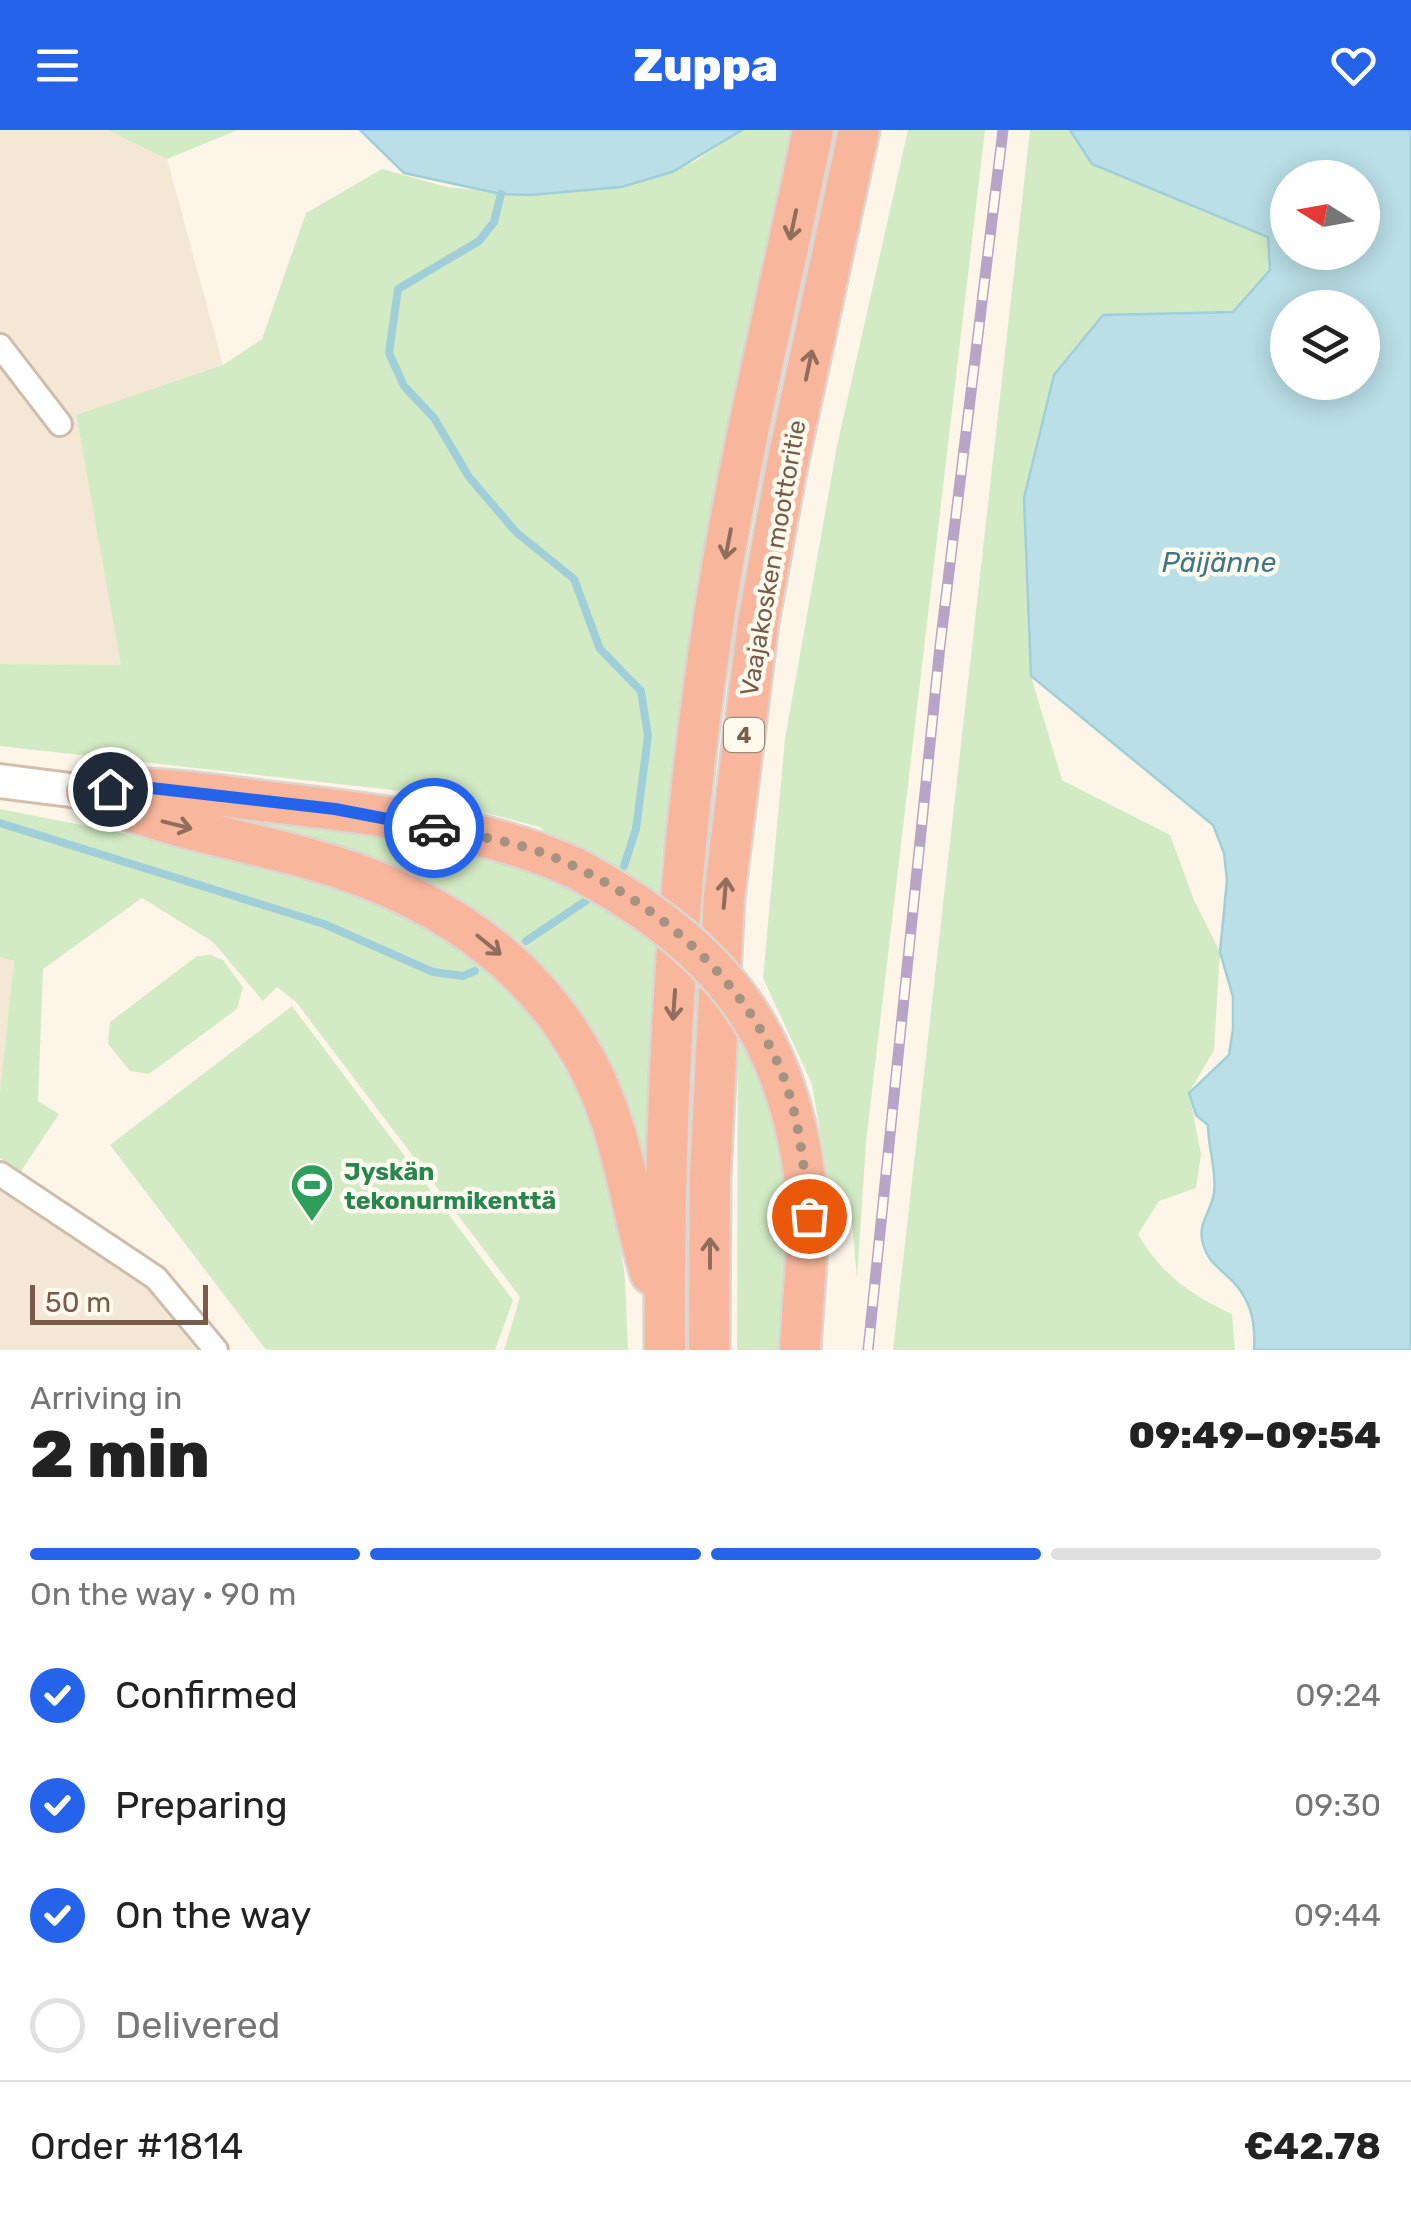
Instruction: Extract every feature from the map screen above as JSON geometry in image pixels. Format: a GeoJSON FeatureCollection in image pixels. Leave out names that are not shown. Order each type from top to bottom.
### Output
{"type":"FeatureCollection","features":[{"type":"Feature","properties":{"kind":"highway","name":"Vaajakosken moottoritie"},"geometry":{"type":"LineString","coordinates":[[665,1336],[666,1195],[680,924],[715,610],[813,130]]}},
{"type":"Feature","properties":{"kind":"highway","name":"Vaajakosken moottoritie"},"geometry":{"type":"LineString","coordinates":[[709,1350],[710,1177],[724,896],[753,662],[787,465],[859,130]]}},
{"type":"Feature","properties":{"kind":"highway"},"geometry":{"type":"LineString","coordinates":[[86,792],[134,786],[335,809],[460,833],[549,856],[575,868],[626,895],[689,942],[729,986],[781,1072],[796,1119],[809,1216],[800,1350]]}},
{"type":"Feature","properties":{"kind":"highway"},"geometry":{"type":"LineString","coordinates":[[86,792],[129,813],[330,864],[407,894],[465,926],[509,962],[540,992],[576,1038],[611,1120],[665,1336]]}},
{"type":"Feature","properties":{"kind":"street"},"geometry":{"type":"LineString","coordinates":[[0,346],[60,424]]}},
{"type":"Feature","properties":{"kind":"street"},"geometry":{"type":"LineString","coordinates":[[0,781],[86,792]]}},
{"type":"Feature","properties":{"kind":"street"},"geometry":{"type":"LineString","coordinates":[[0,1174],[156,1278],[216,1350]]}},
{"type":"Feature","properties":{"kind":"shaded area"},"geometry":{"type":"Polygon","coordinates":[[[0,130],[107,130],[167,159],[223,365],[76,416],[122,666],[0,664],[0,130]]]}},
{"type":"Feature","properties":{"kind":"shaded area"},"geometry":{"type":"Polygon","coordinates":[[[0,957],[14,961],[0,1092],[0,957]]]}},
{"type":"Feature","properties":{"kind":"shaded area"},"geometry":{"type":"Polygon","coordinates":[[[0,1188],[121,1267],[163,1302],[198,1350],[0,1350],[0,1188]]]}},
{"type":"Feature","properties":{"kind":"green space"},"geometry":{"type":"Polygon","coordinates":[[[107,130],[238,130],[167,159],[107,130]]]}},
{"type":"Feature","properties":{"kind":"green space"},"geometry":{"type":"Polygon","coordinates":[[[742,130],[792,130],[721,474],[677,734],[658,911],[647,1184],[515,951],[134,796],[622,872],[552,842],[540,827],[401,791],[0,746],[0,664],[121,665],[76,415],[223,365],[262,339],[306,213],[382,169],[447,187],[530,195],[694,162],[742,130]]]}},
{"type":"Feature","properties":{"kind":"green space"},"geometry":{"type":"Polygon","coordinates":[[[908,130],[985,130],[866,1142],[857,1279],[850,1199],[828,1180],[812,1084],[763,978],[785,739],[837,446],[908,130]]]}},
{"type":"Feature","properties":{"kind":"green space"},"geometry":{"type":"Polygon","coordinates":[[[1030,130],[1070,130],[1092,165],[1268,238],[1270,271],[1234,312],[1103,315],[1031,676],[1062,780],[1170,835],[1194,900],[1220,952],[1214,1050],[1189,1093],[1201,1154],[1196,1188],[1159,1201],[1138,1234],[1178,1282],[1232,1314],[1235,1350],[893,1350],[1030,130]]]}},
{"type":"Feature","properties":{"kind":"green space"},"geometry":{"type":"Polygon","coordinates":[[[0,809],[249,858],[397,910],[469,954],[528,1007],[593,1119],[614,1195],[625,1279],[628,1350],[504,1350],[520,1297],[296,1002],[277,987],[263,1001],[213,942],[142,898],[43,969],[38,1101],[59,1114],[21,1171],[0,1158],[0,1092],[14,961],[0,957],[0,809]]]}},
{"type":"Feature","properties":{"kind":"green space"},"geometry":{"type":"Polygon","coordinates":[[[211,955],[223,960],[243,987],[237,1009],[149,1074],[130,1071],[108,1044],[110,1022],[197,956],[211,955]]]}},
{"type":"Feature","properties":{"kind":"green space","name":"Jyskän tekonurmikenttä"},"geometry":{"type":"Polygon","coordinates":[[[292,1006],[513,1300],[495,1350],[266,1350],[110,1145],[292,1006]]]}},
{"type":"Feature","properties":{"kind":"green space"},"geometry":{"type":"Polygon","coordinates":[[[738,1025],[779,1123],[791,1238],[783,1350],[737,1350],[738,1025]]]}},
{"type":"Feature","properties":{"kind":"water"},"geometry":{"type":"Polygon","coordinates":[[[360,130],[742,130],[672,172],[621,187],[530,195],[501,194],[404,173],[360,130]]]}},
{"type":"Feature","properties":{"kind":"water","name":"Päijänne"},"geometry":{"type":"Polygon","coordinates":[[[1070,130],[1411,130],[1411,1350],[1254,1350],[1254,1328],[1246,1299],[1212,1261],[1203,1244],[1202,1230],[1214,1193],[1214,1176],[1208,1125],[1196,1115],[1189,1093],[1229,1055],[1233,1029],[1233,997],[1220,952],[1227,880],[1224,853],[1213,825],[1031,676],[1024,498],[1054,375],[1103,315],[1233,312],[1270,270],[1268,237],[1092,164],[1070,130]]]}},
{"type":"Feature","properties":{"kind":"waterway"},"geometry":{"type":"LineString","coordinates":[[501,194],[494,222],[479,241],[398,289],[389,353],[404,386],[434,418],[469,477],[516,532],[574,579],[600,649],[641,691],[648,736],[636,829],[624,866]]}},
{"type":"Feature","properties":{"kind":"waterway"},"geometry":{"type":"LineString","coordinates":[[0,823],[324,924],[433,972],[463,976],[475,971]]}},
{"type":"Feature","properties":{"kind":"waterway"},"geometry":{"type":"LineString","coordinates":[[526,941],[587,900]]}},
{"type":"Feature","properties":{"kind":"railway"},"geometry":{"type":"LineString","coordinates":[[868,1350],[940,646],[1003,130]]}},
{"type":"Feature","properties":{"kind":"way so far"},"geometry":{"type":"LineString","coordinates":[[434,828],[549,856],[626,895],[689,942],[729,986],[781,1072],[796,1119],[809,1216]]}},
{"type":"Feature","properties":{"kind":"place","name":"Jyskän tekonurmikenttä"},"geometry":{"type":"Point","coordinates":[312,1223]}},
{"type":"Feature","properties":{"kind":"route"},"geometry":{"type":"LineString","coordinates":[[110,789],[134,786],[335,809],[434,828]]}}]}
